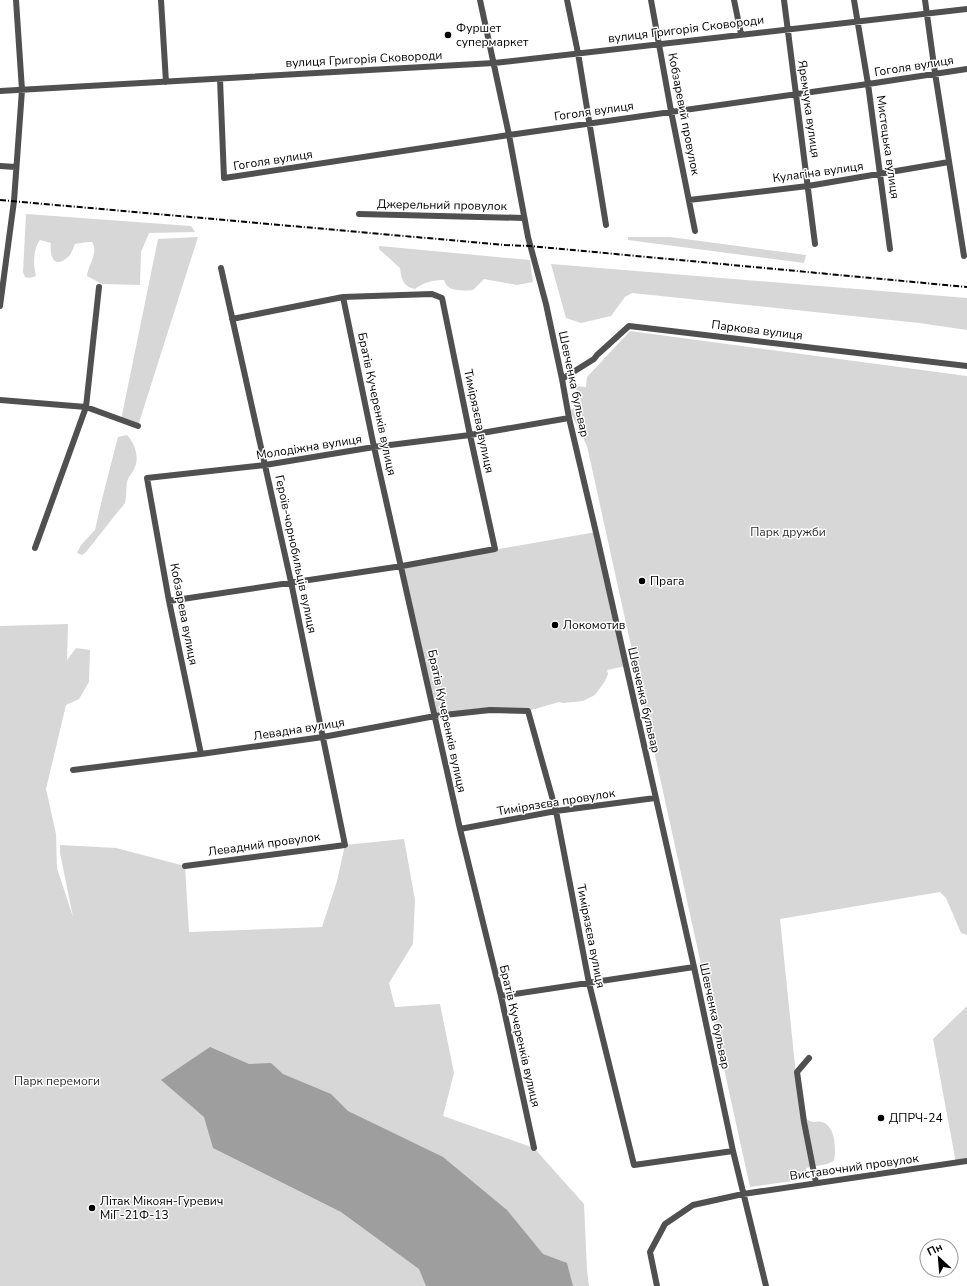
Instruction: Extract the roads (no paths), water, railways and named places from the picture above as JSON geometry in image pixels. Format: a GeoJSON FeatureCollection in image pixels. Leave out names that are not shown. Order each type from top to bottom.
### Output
{"type":"FeatureCollection","features":[{"type":"Feature","properties":{"kind":"street"},"geometry":{"type":"LineString","coordinates":[[0,306],[3,260],[14,201],[22,90],[16,0]]}},
{"type":"Feature","properties":{"kind":"street"},"geometry":{"type":"LineString","coordinates":[[161,0],[166,82]]}},
{"type":"Feature","properties":{"kind":"street","name":"Шевченка бульвар"},"geometry":{"type":"LineString","coordinates":[[480,0],[509,135],[534,264],[546,304],[569,418],[694,967],[733,1151],[766,1286]]}},
{"type":"Feature","properties":{"kind":"street"},"geometry":{"type":"LineString","coordinates":[[567,0],[578,53],[606,225]]}},
{"type":"Feature","properties":{"kind":"street","name":"Кобзаревий провулок"},"geometry":{"type":"LineString","coordinates":[[651,0],[695,231]]}},
{"type":"Feature","properties":{"kind":"street"},"geometry":{"type":"LineString","coordinates":[[734,0],[741,34]]}},
{"type":"Feature","properties":{"kind":"street","name":"Яремчука вулиця"},"geometry":{"type":"LineString","coordinates":[[784,0],[815,244]]}},
{"type":"Feature","properties":{"kind":"street","name":"Мистецька вулиця"},"geometry":{"type":"LineString","coordinates":[[854,0],[856,21],[868,84],[890,249]]}},
{"type":"Feature","properties":{"kind":"street"},"geometry":{"type":"LineString","coordinates":[[925,0],[935,74],[964,256]]}},
{"type":"Feature","properties":{"kind":"street","name":"вулиця Григорія Сковороди"},"geometry":{"type":"LineString","coordinates":[[0,91],[494,63],[967,9]]}},
{"type":"Feature","properties":{"kind":"street","name":"Гоголя вулиця"},"geometry":{"type":"LineString","coordinates":[[220,79],[224,178],[671,111],[967,69]]}},
{"type":"Feature","properties":{"kind":"street","name":"Кулагіна вулиця"},"geometry":{"type":"LineString","coordinates":[[689,200],[808,186],[949,162]]}},
{"type":"Feature","properties":{"kind":"street"},"geometry":{"type":"LineString","coordinates":[[0,166],[16,167]]}},
{"type":"Feature","properties":{"kind":"street","name":"Джерельний провулок"},"geometry":{"type":"LineString","coordinates":[[359,214],[524,218]]}},
{"type":"Feature","properties":{"kind":"street","name":"Героїв-чорнобильців вулиця"},"geometry":{"type":"LineString","coordinates":[[221,268],[291,582],[345,844]]}},
{"type":"Feature","properties":{"kind":"street"},"geometry":{"type":"LineString","coordinates":[[35,548],[86,407],[99,287]]}},
{"type":"Feature","properties":{"kind":"street","name":"Тимірязєва вулиця"},"geometry":{"type":"LineString","coordinates":[[343,297],[432,294],[442,298],[470,435],[496,549],[402,566]]}},
{"type":"Feature","properties":{"kind":"street"},"geometry":{"type":"LineString","coordinates":[[232,319],[343,297]]}},
{"type":"Feature","properties":{"kind":"street","name":"Братів Кучеренків вулиця"},"geometry":{"type":"LineString","coordinates":[[343,297],[374,447],[460,829],[501,996],[534,1148]]}},
{"type":"Feature","properties":{"kind":"street","name":"Паркова вулиця"},"geometry":{"type":"LineString","coordinates":[[562,379],[594,359],[596,355],[629,326],[967,366]]}},
{"type":"Feature","properties":{"kind":"street"},"geometry":{"type":"LineString","coordinates":[[0,400],[86,407],[138,426]]}},
{"type":"Feature","properties":{"kind":"street","name":"Молодіжна вулиця"},"geometry":{"type":"LineString","coordinates":[[147,478],[265,465],[374,447],[470,435],[569,418]]}},
{"type":"Feature","properties":{"kind":"street","name":"Кобзарева вулиця"},"geometry":{"type":"LineString","coordinates":[[147,478],[169,601],[201,754]]}},
{"type":"Feature","properties":{"kind":"street"},"geometry":{"type":"LineString","coordinates":[[169,601],[402,566]]}},
{"type":"Feature","properties":{"kind":"street","name":"Левадна вулиця"},"geometry":{"type":"LineString","coordinates":[[73,770],[323,737],[435,716],[490,710],[528,711]]}},
{"type":"Feature","properties":{"kind":"street","name":"Тимірязєва вулиця"},"geometry":{"type":"LineString","coordinates":[[528,711],[556,812],[589,983],[634,1165],[733,1151]]}},
{"type":"Feature","properties":{"kind":"street","name":"Тимірязєва провулок"},"geometry":{"type":"LineString","coordinates":[[460,829],[556,812],[655,798]]}},
{"type":"Feature","properties":{"kind":"street","name":"Левадний провулок"},"geometry":{"type":"LineString","coordinates":[[185,866],[345,844]]}},
{"type":"Feature","properties":{"kind":"street"},"geometry":{"type":"LineString","coordinates":[[501,996],[694,967]]}},
{"type":"Feature","properties":{"kind":"street"},"geometry":{"type":"LineString","coordinates":[[809,1058],[796,1072],[816,1183]]}},
{"type":"Feature","properties":{"kind":"street","name":"Виставочний провулок"},"geometry":{"type":"LineString","coordinates":[[657,1286],[650,1252],[665,1224],[693,1205],[743,1194],[967,1161]]}},
{"type":"Feature","properties":{"kind":"railway"},"geometry":{"type":"LineString","coordinates":[[0,200],[530,246],[967,287]]}},
{"type":"Feature","properties":{"kind":"place","name":"Фуршет супермаркет"},"geometry":{"type":"Point","coordinates":[448,35]}},
{"type":"Feature","properties":{"kind":"place","name":"Прага"},"geometry":{"type":"Point","coordinates":[642,581]}},
{"type":"Feature","properties":{"kind":"place","name":"Локомотив"},"geometry":{"type":"Point","coordinates":[555,625]}},
{"type":"Feature","properties":{"kind":"place","name":"ДПРЧ-24"},"geometry":{"type":"Point","coordinates":[881,1118]}},
{"type":"Feature","properties":{"kind":"place","name":"Літак Мікоян-Гуревич МiГ-21Ф-13"},"geometry":{"type":"Point","coordinates":[92,1208]}},
{"type":"Feature","properties":{"kind":"park label","name":"Парк дружби"},"geometry":{"type":"Point","coordinates":[788,532]}},
{"type":"Feature","properties":{"kind":"park label","name":"Парк перемоги"},"geometry":{"type":"Point","coordinates":[57,1081]}}]}
